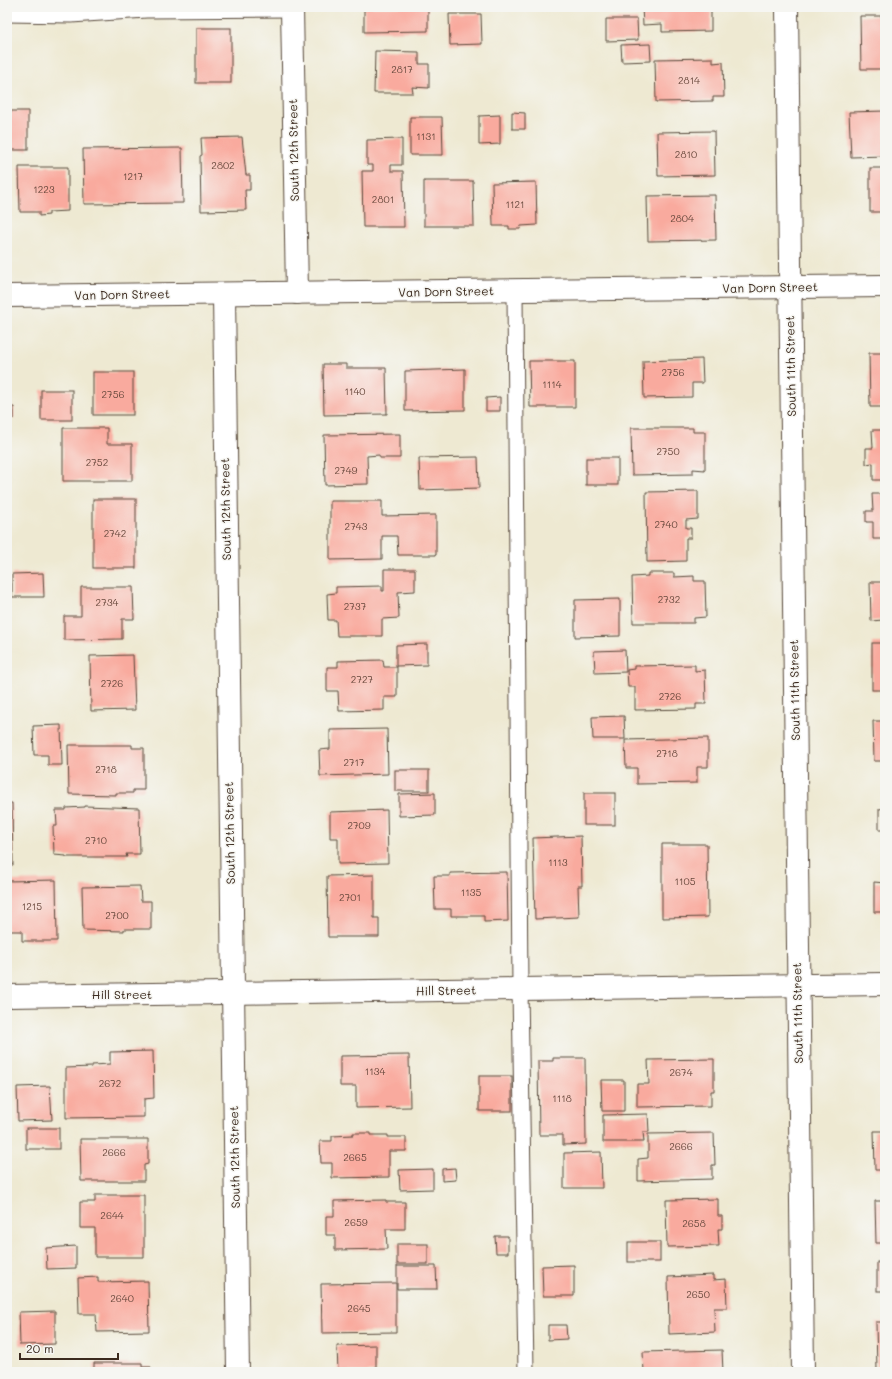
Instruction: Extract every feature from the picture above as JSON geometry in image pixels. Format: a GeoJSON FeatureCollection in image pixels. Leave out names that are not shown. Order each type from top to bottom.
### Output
{"type":"FeatureCollection","features":[{"type":"Feature","properties":{"kind":"street","name":"South 11th Street"},"geometry":{"type":"LineString","coordinates":[[787,7],[803,1372]]}},
{"type":"Feature","properties":{"kind":"street","name":"South 12th Street"},"geometry":{"type":"LineString","coordinates":[[292,8],[297,294]]}},
{"type":"Feature","properties":{"kind":"street","name":"Van Dorn Street"},"geometry":{"type":"LineString","coordinates":[[7,296],[297,294],[885,286]]}},
{"type":"Feature","properties":{"kind":"street","name":"South 12th Street"},"geometry":{"type":"LineString","coordinates":[[224,294],[238,1372]]}},
{"type":"Feature","properties":{"kind":"street","name":"Hill Street"},"geometry":{"type":"LineString","coordinates":[[7,996],[885,984]]}},
{"type":"Feature","properties":{"kind":"lane"},"geometry":{"type":"LineString","coordinates":[[7,14],[71,15],[146,10],[292,8]]}},
{"type":"Feature","properties":{"kind":"lane"},"geometry":{"type":"LineString","coordinates":[[515,291],[520,989],[526,1372]]}},
{"type":"Feature","properties":{"kind":"building"},"geometry":{"type":"Polygon","coordinates":[[[364,7],[428,7],[428,31],[364,32],[364,7]]]}},
{"type":"Feature","properties":{"kind":"building"},"geometry":{"type":"Polygon","coordinates":[[[642,7],[711,7],[711,31],[662,32],[662,24],[643,25],[642,7]]]}},
{"type":"Feature","properties":{"kind":"building"},"geometry":{"type":"Polygon","coordinates":[[[449,14],[481,14],[482,44],[450,45],[449,14]]]}},
{"type":"Feature","properties":{"kind":"building"},"geometry":{"type":"Polygon","coordinates":[[[860,16],[885,16],[885,69],[861,69],[860,16]]]}},
{"type":"Feature","properties":{"kind":"building"},"geometry":{"type":"Polygon","coordinates":[[[606,19],[637,19],[638,40],[606,41],[606,19]]]}},
{"type":"Feature","properties":{"kind":"building"},"geometry":{"type":"Polygon","coordinates":[[[196,28],[231,28],[231,83],[196,83],[196,28]]]}},
{"type":"Feature","properties":{"kind":"building"},"geometry":{"type":"Polygon","coordinates":[[[650,44],[651,61],[622,62],[621,45],[650,44]]]}},
{"type":"Feature","properties":{"kind":"building"},"geometry":{"type":"Polygon","coordinates":[[[375,51],[419,52],[419,64],[429,64],[429,88],[412,87],[413,93],[374,93],[375,51]]]}},
{"type":"Feature","properties":{"kind":"building"},"geometry":{"type":"Polygon","coordinates":[[[713,58],[713,63],[723,62],[724,97],[713,97],[713,101],[656,102],[655,59],[713,58]]]}},
{"type":"Feature","properties":{"kind":"building"},"geometry":{"type":"Polygon","coordinates":[[[7,111],[28,111],[28,150],[7,150],[7,111]]]}},
{"type":"Feature","properties":{"kind":"building"},"geometry":{"type":"Polygon","coordinates":[[[885,111],[885,156],[851,157],[849,112],[885,111]]]}},
{"type":"Feature","properties":{"kind":"building"},"geometry":{"type":"Polygon","coordinates":[[[512,112],[525,113],[525,129],[512,129],[512,112]]]}},
{"type":"Feature","properties":{"kind":"building"},"geometry":{"type":"Polygon","coordinates":[[[500,115],[500,144],[479,145],[479,116],[500,115]]]}},
{"type":"Feature","properties":{"kind":"building"},"geometry":{"type":"Polygon","coordinates":[[[410,117],[442,117],[443,155],[410,155],[410,117]]]}},
{"type":"Feature","properties":{"kind":"building"},"geometry":{"type":"Polygon","coordinates":[[[714,131],[715,175],[658,176],[657,132],[714,131]]]}},
{"type":"Feature","properties":{"kind":"building"},"geometry":{"type":"Polygon","coordinates":[[[242,137],[246,175],[250,175],[250,190],[245,190],[246,210],[201,211],[201,138],[242,137]]]}},
{"type":"Feature","properties":{"kind":"building"},"geometry":{"type":"Polygon","coordinates":[[[402,139],[402,165],[391,165],[391,171],[403,171],[404,227],[363,227],[362,171],[373,171],[373,165],[367,165],[367,140],[402,139]]]}},
{"type":"Feature","properties":{"kind":"building"},"geometry":{"type":"Polygon","coordinates":[[[182,148],[183,203],[84,204],[83,149],[182,148]]]}},
{"type":"Feature","properties":{"kind":"building"},"geometry":{"type":"Polygon","coordinates":[[[19,167],[68,167],[68,211],[49,212],[49,215],[39,216],[39,212],[20,212],[19,167]]]}},
{"type":"Feature","properties":{"kind":"building"},"geometry":{"type":"Polygon","coordinates":[[[870,168],[885,168],[885,212],[870,212],[870,168]]]}},
{"type":"Feature","properties":{"kind":"building"},"geometry":{"type":"Polygon","coordinates":[[[424,181],[473,181],[474,226],[424,226],[424,181]]]}},
{"type":"Feature","properties":{"kind":"building"},"geometry":{"type":"Polygon","coordinates":[[[536,182],[537,225],[521,226],[520,229],[509,229],[509,226],[493,226],[492,183],[536,182]]]}},
{"type":"Feature","properties":{"kind":"building"},"geometry":{"type":"Polygon","coordinates":[[[715,195],[716,240],[648,241],[647,196],[715,195]]]}},
{"type":"Feature","properties":{"kind":"building"},"geometry":{"type":"Polygon","coordinates":[[[869,353],[885,353],[885,407],[870,407],[869,353]]]}},
{"type":"Feature","properties":{"kind":"building"},"geometry":{"type":"Polygon","coordinates":[[[702,359],[703,383],[692,383],[692,397],[644,398],[643,361],[702,359]]]}},
{"type":"Feature","properties":{"kind":"building"},"geometry":{"type":"Polygon","coordinates":[[[529,361],[575,361],[575,407],[530,407],[529,361]]]}},
{"type":"Feature","properties":{"kind":"building"},"geometry":{"type":"Polygon","coordinates":[[[323,364],[346,364],[346,368],[386,368],[387,414],[324,415],[323,364]]]}},
{"type":"Feature","properties":{"kind":"building"},"geometry":{"type":"Polygon","coordinates":[[[465,369],[465,410],[405,411],[405,371],[465,369]]]}},
{"type":"Feature","properties":{"kind":"building"},"geometry":{"type":"Polygon","coordinates":[[[93,372],[133,372],[133,415],[93,415],[93,372]]]}},
{"type":"Feature","properties":{"kind":"building"},"geometry":{"type":"Polygon","coordinates":[[[7,374],[9,374],[10,407],[14,407],[14,418],[7,419],[7,374]]]}},
{"type":"Feature","properties":{"kind":"building"},"geometry":{"type":"Polygon","coordinates":[[[41,390],[72,390],[72,420],[41,420],[41,390]]]}},
{"type":"Feature","properties":{"kind":"building"},"geometry":{"type":"Polygon","coordinates":[[[500,397],[500,411],[486,411],[486,398],[500,397]]]}},
{"type":"Feature","properties":{"kind":"building"},"geometry":{"type":"Polygon","coordinates":[[[63,428],[107,428],[107,444],[132,444],[132,481],[63,481],[63,428]]]}},
{"type":"Feature","properties":{"kind":"building"},"geometry":{"type":"Polygon","coordinates":[[[631,428],[693,428],[693,432],[705,432],[705,470],[693,469],[693,474],[632,475],[631,428]]]}},
{"type":"Feature","properties":{"kind":"building"},"geometry":{"type":"Polygon","coordinates":[[[872,430],[885,430],[885,480],[873,480],[873,463],[866,464],[866,448],[873,448],[872,430]]]}},
{"type":"Feature","properties":{"kind":"building"},"geometry":{"type":"Polygon","coordinates":[[[400,434],[400,458],[380,458],[379,455],[367,456],[368,484],[325,485],[324,435],[400,434]]]}},
{"type":"Feature","properties":{"kind":"building"},"geometry":{"type":"Polygon","coordinates":[[[478,457],[479,488],[420,490],[419,458],[478,457]]]}},
{"type":"Feature","properties":{"kind":"building"},"geometry":{"type":"Polygon","coordinates":[[[586,458],[618,458],[618,485],[586,485],[586,458]]]}},
{"type":"Feature","properties":{"kind":"building"},"geometry":{"type":"Polygon","coordinates":[[[698,491],[698,519],[686,520],[686,528],[691,528],[691,538],[686,538],[686,561],[647,562],[646,492],[698,491]]]}},
{"type":"Feature","properties":{"kind":"building"},"geometry":{"type":"Polygon","coordinates":[[[872,494],[885,494],[885,539],[873,539],[873,522],[866,522],[866,511],[873,511],[872,494]]]}},
{"type":"Feature","properties":{"kind":"building"},"geometry":{"type":"Polygon","coordinates":[[[93,499],[136,499],[136,568],[93,568],[93,499]]]}},
{"type":"Feature","properties":{"kind":"building"},"geometry":{"type":"Polygon","coordinates":[[[330,501],[382,501],[382,516],[436,515],[436,555],[398,555],[397,536],[382,536],[382,559],[330,560],[330,501]]]}},
{"type":"Feature","properties":{"kind":"building"},"geometry":{"type":"Polygon","coordinates":[[[384,569],[415,569],[415,591],[398,592],[399,618],[382,619],[382,636],[337,636],[336,620],[328,620],[327,594],[336,593],[336,587],[382,586],[382,591],[384,591],[384,569]]]}},
{"type":"Feature","properties":{"kind":"building"},"geometry":{"type":"Polygon","coordinates":[[[43,573],[44,597],[12,597],[12,574],[43,573]]]}},
{"type":"Feature","properties":{"kind":"building"},"geometry":{"type":"Polygon","coordinates":[[[648,573],[674,573],[674,577],[694,576],[694,581],[705,581],[706,617],[694,618],[694,623],[633,623],[632,577],[648,576],[648,573]]]}},
{"type":"Feature","properties":{"kind":"building"},"geometry":{"type":"Polygon","coordinates":[[[882,578],[885,578],[885,625],[883,625],[883,620],[871,621],[870,582],[882,582],[882,578]]]}},
{"type":"Feature","properties":{"kind":"building"},"geometry":{"type":"Polygon","coordinates":[[[81,587],[133,587],[134,619],[122,619],[122,639],[64,640],[64,616],[81,616],[81,587]]]}},
{"type":"Feature","properties":{"kind":"building"},"geometry":{"type":"Polygon","coordinates":[[[620,599],[620,636],[575,637],[575,600],[620,599]]]}},
{"type":"Feature","properties":{"kind":"building"},"geometry":{"type":"Polygon","coordinates":[[[872,643],[885,643],[885,690],[872,690],[872,643]]]}},
{"type":"Feature","properties":{"kind":"building"},"geometry":{"type":"Polygon","coordinates":[[[427,644],[427,665],[396,666],[396,645],[427,644]]]}},
{"type":"Feature","properties":{"kind":"building"},"geometry":{"type":"Polygon","coordinates":[[[625,650],[626,672],[595,673],[594,651],[625,650]]]}},
{"type":"Feature","properties":{"kind":"building"},"geometry":{"type":"Polygon","coordinates":[[[133,655],[135,710],[91,711],[90,656],[133,655]]]}},
{"type":"Feature","properties":{"kind":"building"},"geometry":{"type":"Polygon","coordinates":[[[383,660],[384,667],[397,667],[397,697],[384,697],[384,710],[339,711],[338,691],[327,691],[327,667],[338,667],[338,661],[383,660]]]}},
{"type":"Feature","properties":{"kind":"building"},"geometry":{"type":"Polygon","coordinates":[[[695,665],[695,671],[705,670],[706,704],[696,704],[696,709],[635,710],[635,687],[628,687],[627,670],[634,669],[634,666],[695,665]]]}},
{"type":"Feature","properties":{"kind":"building"},"geometry":{"type":"Polygon","coordinates":[[[624,716],[625,739],[593,739],[592,717],[624,716]]]}},
{"type":"Feature","properties":{"kind":"building"},"geometry":{"type":"Polygon","coordinates":[[[873,721],[885,721],[885,761],[874,761],[873,721]]]}},
{"type":"Feature","properties":{"kind":"building"},"geometry":{"type":"Polygon","coordinates":[[[61,725],[62,765],[48,765],[48,755],[34,755],[33,726],[61,725]]]}},
{"type":"Feature","properties":{"kind":"building"},"geometry":{"type":"Polygon","coordinates":[[[387,729],[388,774],[320,776],[319,750],[330,749],[330,730],[387,729]]]}},
{"type":"Feature","properties":{"kind":"building"},"geometry":{"type":"Polygon","coordinates":[[[708,738],[708,767],[697,767],[697,783],[637,784],[637,768],[626,768],[625,740],[708,738]]]}},
{"type":"Feature","properties":{"kind":"building"},"geometry":{"type":"Polygon","coordinates":[[[68,745],[132,745],[132,748],[144,748],[144,790],[133,790],[133,793],[116,793],[116,795],[69,794],[68,745]]]}},
{"type":"Feature","properties":{"kind":"building"},"geometry":{"type":"Polygon","coordinates":[[[395,770],[429,770],[429,791],[395,791],[395,770]]]}},
{"type":"Feature","properties":{"kind":"building"},"geometry":{"type":"Polygon","coordinates":[[[435,793],[435,815],[399,816],[399,794],[435,793]]]}},
{"type":"Feature","properties":{"kind":"building"},"geometry":{"type":"Polygon","coordinates":[[[584,793],[615,793],[615,825],[584,825],[584,793]]]}},
{"type":"Feature","properties":{"kind":"building"},"geometry":{"type":"Polygon","coordinates":[[[7,803],[12,803],[13,865],[7,865],[7,803]]]}},
{"type":"Feature","properties":{"kind":"building"},"geometry":{"type":"Polygon","coordinates":[[[85,806],[139,808],[140,854],[126,854],[127,857],[66,857],[54,855],[53,826],[57,826],[56,810],[66,810],[66,808],[85,806]]]}},
{"type":"Feature","properties":{"kind":"building"},"geometry":{"type":"Polygon","coordinates":[[[885,808],[885,830],[879,830],[879,809],[885,808]]]}},
{"type":"Feature","properties":{"kind":"building"},"geometry":{"type":"Polygon","coordinates":[[[387,810],[388,863],[338,864],[338,838],[330,838],[330,812],[387,810]]]}},
{"type":"Feature","properties":{"kind":"building"},"geometry":{"type":"Polygon","coordinates":[[[581,836],[582,886],[578,886],[579,917],[535,919],[533,838],[581,836]]]}},
{"type":"Feature","properties":{"kind":"building"},"geometry":{"type":"Polygon","coordinates":[[[662,844],[707,844],[708,917],[662,918],[662,844]]]}},
{"type":"Feature","properties":{"kind":"building"},"geometry":{"type":"Polygon","coordinates":[[[507,872],[508,921],[484,922],[484,916],[451,916],[451,909],[435,909],[434,876],[450,876],[450,873],[507,872]]]}},
{"type":"Feature","properties":{"kind":"building"},"geometry":{"type":"Polygon","coordinates":[[[374,875],[374,918],[379,918],[379,937],[328,937],[327,876],[374,875]]]}},
{"type":"Feature","properties":{"kind":"building"},"geometry":{"type":"Polygon","coordinates":[[[56,880],[57,941],[22,941],[22,931],[7,931],[7,881],[56,880]]]}},
{"type":"Feature","properties":{"kind":"building"},"geometry":{"type":"Polygon","coordinates":[[[874,882],[885,883],[885,912],[874,912],[874,882]]]}},
{"type":"Feature","properties":{"kind":"building"},"geometry":{"type":"Polygon","coordinates":[[[140,886],[141,901],[151,901],[151,929],[124,929],[124,931],[83,930],[82,887],[140,886]]]}},
{"type":"Feature","properties":{"kind":"building"},"geometry":{"type":"Polygon","coordinates":[[[153,1051],[154,1098],[144,1099],[144,1117],[66,1118],[66,1068],[92,1067],[92,1065],[110,1064],[110,1052],[153,1051]]]}},
{"type":"Feature","properties":{"kind":"building"},"geometry":{"type":"Polygon","coordinates":[[[409,1055],[410,1107],[356,1108],[356,1086],[340,1086],[340,1056],[409,1055]]]}},
{"type":"Feature","properties":{"kind":"building"},"geometry":{"type":"Polygon","coordinates":[[[553,1058],[585,1058],[586,1144],[563,1145],[563,1135],[539,1135],[538,1061],[553,1061],[553,1058]]]}},
{"type":"Feature","properties":{"kind":"building"},"geometry":{"type":"Polygon","coordinates":[[[714,1059],[714,1091],[711,1091],[711,1106],[637,1107],[637,1084],[649,1084],[648,1060],[714,1059]]]}},
{"type":"Feature","properties":{"kind":"building"},"geometry":{"type":"Polygon","coordinates":[[[479,1076],[512,1076],[512,1111],[479,1111],[479,1076]]]}},
{"type":"Feature","properties":{"kind":"building"},"geometry":{"type":"Polygon","coordinates":[[[601,1080],[624,1080],[624,1111],[602,1111],[601,1080]]]}},
{"type":"Feature","properties":{"kind":"building"},"geometry":{"type":"Polygon","coordinates":[[[50,1086],[52,1120],[18,1121],[17,1087],[50,1086]]]}},
{"type":"Feature","properties":{"kind":"building"},"geometry":{"type":"Polygon","coordinates":[[[648,1114],[649,1132],[643,1132],[644,1142],[603,1142],[603,1115],[648,1114]]]}},
{"type":"Feature","properties":{"kind":"building"},"geometry":{"type":"Polygon","coordinates":[[[26,1128],[59,1128],[59,1149],[26,1149],[26,1128]]]}},
{"type":"Feature","properties":{"kind":"building"},"geometry":{"type":"Polygon","coordinates":[[[874,1131],[885,1131],[885,1170],[875,1170],[874,1131]]]}},
{"type":"Feature","properties":{"kind":"building"},"geometry":{"type":"Polygon","coordinates":[[[353,1133],[371,1133],[371,1135],[388,1135],[388,1137],[406,1137],[406,1151],[389,1151],[389,1177],[332,1178],[332,1163],[321,1163],[320,1141],[332,1141],[332,1136],[353,1135],[353,1133]]]}},
{"type":"Feature","properties":{"kind":"building"},"geometry":{"type":"Polygon","coordinates":[[[714,1133],[715,1165],[712,1165],[712,1179],[638,1181],[638,1159],[648,1158],[648,1134],[714,1133]]]}},
{"type":"Feature","properties":{"kind":"building"},"geometry":{"type":"Polygon","coordinates":[[[80,1139],[148,1139],[148,1164],[144,1165],[144,1181],[81,1181],[80,1139]]]}},
{"type":"Feature","properties":{"kind":"building"},"geometry":{"type":"Polygon","coordinates":[[[601,1152],[602,1188],[564,1188],[564,1153],[601,1152]]]}},
{"type":"Feature","properties":{"kind":"building"},"geometry":{"type":"Polygon","coordinates":[[[455,1168],[456,1180],[442,1181],[442,1169],[455,1168]]]}},
{"type":"Feature","properties":{"kind":"building"},"geometry":{"type":"Polygon","coordinates":[[[433,1169],[433,1189],[400,1190],[399,1170],[433,1169]]]}},
{"type":"Feature","properties":{"kind":"building"},"geometry":{"type":"Polygon","coordinates":[[[95,1195],[144,1195],[144,1257],[95,1257],[95,1228],[80,1228],[80,1202],[95,1202],[95,1195]]]}},
{"type":"Feature","properties":{"kind":"building"},"geometry":{"type":"Polygon","coordinates":[[[718,1199],[718,1216],[722,1216],[722,1229],[718,1229],[719,1246],[667,1247],[666,1200],[718,1199]]]}},
{"type":"Feature","properties":{"kind":"building"},"geometry":{"type":"Polygon","coordinates":[[[386,1200],[386,1202],[405,1202],[405,1229],[386,1229],[387,1249],[335,1250],[335,1235],[326,1235],[326,1216],[334,1216],[334,1201],[386,1200]]]}},
{"type":"Feature","properties":{"kind":"building"},"geometry":{"type":"Polygon","coordinates":[[[875,1201],[885,1201],[885,1243],[876,1243],[875,1201]]]}},
{"type":"Feature","properties":{"kind":"building"},"geometry":{"type":"Polygon","coordinates":[[[495,1236],[508,1236],[508,1253],[496,1253],[495,1236]]]}},
{"type":"Feature","properties":{"kind":"building"},"geometry":{"type":"Polygon","coordinates":[[[628,1242],[660,1242],[660,1262],[628,1262],[628,1242]]]}},
{"type":"Feature","properties":{"kind":"building"},"geometry":{"type":"Polygon","coordinates":[[[397,1244],[428,1244],[428,1264],[397,1264],[397,1244]]]}},
{"type":"Feature","properties":{"kind":"building"},"geometry":{"type":"Polygon","coordinates":[[[76,1246],[76,1268],[47,1269],[46,1248],[76,1246]]]}},
{"type":"Feature","properties":{"kind":"building"},"geometry":{"type":"Polygon","coordinates":[[[877,1262],[885,1262],[885,1291],[877,1291],[877,1262]]]}},
{"type":"Feature","properties":{"kind":"building"},"geometry":{"type":"Polygon","coordinates":[[[574,1265],[574,1296],[543,1296],[542,1266],[574,1265]]]}},
{"type":"Feature","properties":{"kind":"building"},"geometry":{"type":"Polygon","coordinates":[[[397,1266],[436,1266],[437,1289],[397,1289],[397,1266]]]}},
{"type":"Feature","properties":{"kind":"building"},"geometry":{"type":"Polygon","coordinates":[[[713,1275],[713,1280],[726,1279],[727,1308],[714,1308],[715,1332],[669,1334],[668,1277],[713,1275]]]}},
{"type":"Feature","properties":{"kind":"building"},"geometry":{"type":"Polygon","coordinates":[[[98,1277],[98,1282],[148,1281],[149,1331],[97,1332],[96,1314],[79,1314],[78,1278],[98,1277]]]}},
{"type":"Feature","properties":{"kind":"building"},"geometry":{"type":"Polygon","coordinates":[[[396,1283],[396,1332],[322,1333],[321,1284],[396,1283]]]}},
{"type":"Feature","properties":{"kind":"building"},"geometry":{"type":"Polygon","coordinates":[[[55,1311],[55,1344],[20,1345],[19,1312],[55,1311]]]}},
{"type":"Feature","properties":{"kind":"building"},"geometry":{"type":"Polygon","coordinates":[[[876,1322],[885,1322],[885,1371],[877,1372],[876,1322]]]}},
{"type":"Feature","properties":{"kind":"building"},"geometry":{"type":"Polygon","coordinates":[[[548,1325],[566,1325],[567,1339],[548,1340],[548,1325]]]}},
{"type":"Feature","properties":{"kind":"building"},"geometry":{"type":"Polygon","coordinates":[[[376,1345],[376,1372],[338,1372],[337,1346],[376,1345]]]}},
{"type":"Feature","properties":{"kind":"building"},"geometry":{"type":"Polygon","coordinates":[[[722,1350],[723,1372],[644,1372],[643,1352],[722,1350]]]}},
{"type":"Feature","properties":{"kind":"building"},"geometry":{"type":"Polygon","coordinates":[[[94,1363],[142,1363],[142,1367],[151,1367],[151,1372],[94,1372],[94,1363]]]}}]}
